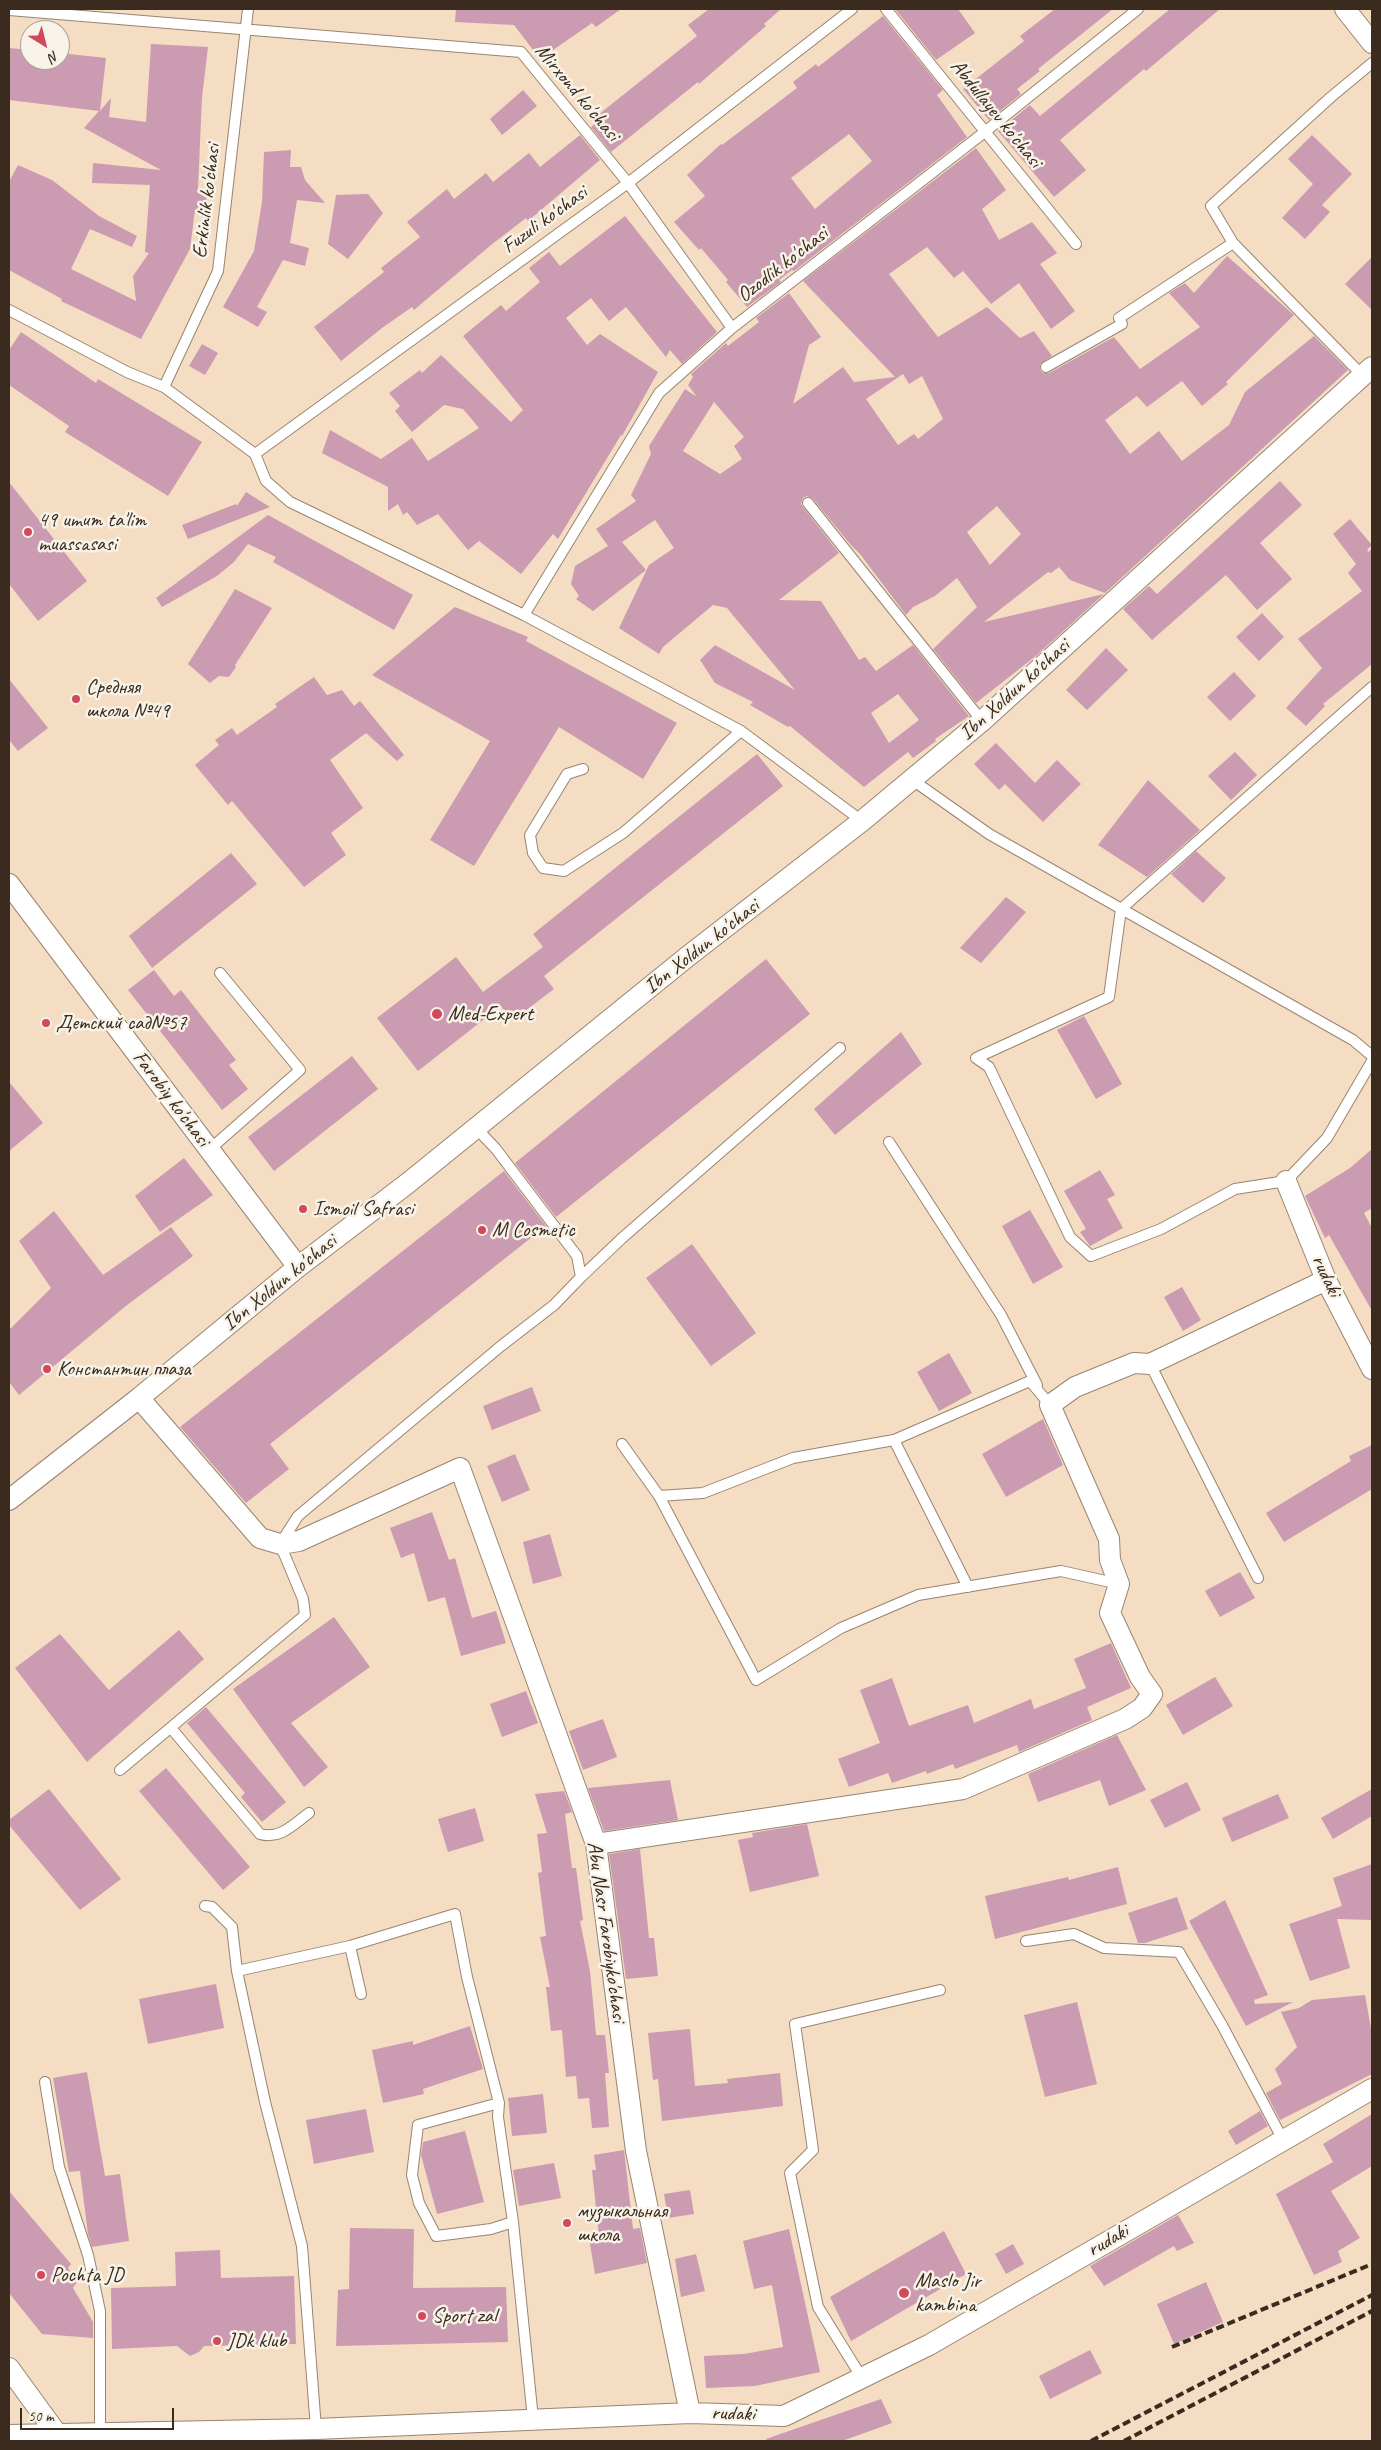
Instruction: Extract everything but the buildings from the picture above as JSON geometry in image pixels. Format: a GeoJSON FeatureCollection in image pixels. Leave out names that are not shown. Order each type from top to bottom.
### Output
{"type":"FeatureCollection","features":[{"type":"Feature","properties":{"kind":"street"},"geometry":{"type":"LineString","coordinates":[[1345,9],[1372,43]]}},
{"type":"Feature","properties":{"kind":"street","name":"Ibn Xoldun ko'chasi"},"geometry":{"type":"LineString","coordinates":[[9,1500],[139,1398],[298,1267],[862,821],[982,721],[1367,371]]}},
{"type":"Feature","properties":{"kind":"street","name":"Farobiy ko'chasi"},"geometry":{"type":"LineString","coordinates":[[9,884],[298,1267]]}},
{"type":"Feature","properties":{"kind":"street","name":"rudaki"},"geometry":{"type":"LineString","coordinates":[[1286,1181],[1326,1280],[1372,1369]]}},
{"type":"Feature","properties":{"kind":"street"},"geometry":{"type":"LineString","coordinates":[[596,1844],[963,1789],[1125,1719],[1142,1708],[1152,1694],[1140,1677],[1110,1613],[1119,1584],[1110,1560],[1109,1539],[1050,1405],[1075,1387],[1134,1363],[1150,1364],[1326,1280]]}},
{"type":"Feature","properties":{"kind":"street"},"geometry":{"type":"LineString","coordinates":[[139,1398],[260,1538],[280,1544]]}},
{"type":"Feature","properties":{"kind":"street","name":"Abu Nasr Farobiyko'chasi"},"geometry":{"type":"LineString","coordinates":[[280,1544],[299,1541],[460,1468],[596,1844],[636,2151],[690,2412]]}},
{"type":"Feature","properties":{"kind":"street","name":"rudaki"},"geometry":{"type":"LineString","coordinates":[[9,2435],[59,2438],[100,2432],[316,2429],[690,2412],[784,2416],[928,2345],[1372,2090]]}},
{"type":"Feature","properties":{"kind":"street"},"geometry":{"type":"LineString","coordinates":[[9,2368],[59,2438]]}},
{"type":"Feature","properties":{"kind":"lane","name":"Erkinlik ko'chasi"},"geometry":{"type":"LineString","coordinates":[[164,387],[218,271],[248,9]]}},
{"type":"Feature","properties":{"kind":"lane","name":"Fuzuli ko'chasi"},"geometry":{"type":"LineString","coordinates":[[255,454],[628,183],[852,9]]}},
{"type":"Feature","properties":{"kind":"lane","name":"Abdullayev ko'chasi"},"geometry":{"type":"LineString","coordinates":[[886,9],[1076,244]]}},
{"type":"Feature","properties":{"kind":"lane","name":"Ozodlik ko'chasi"},"geometry":{"type":"LineString","coordinates":[[524,615],[659,393],[732,328],[986,131],[1138,9]]}},
{"type":"Feature","properties":{"kind":"lane","name":"Mirxond ko'chasi"},"geometry":{"type":"LineString","coordinates":[[9,10],[247,30],[461,45],[521,52],[628,183],[732,328]]}},
{"type":"Feature","properties":{"kind":"lane"},"geometry":{"type":"LineString","coordinates":[[1367,371],[1233,243],[1211,206],[1331,97],[1372,63]]}},
{"type":"Feature","properties":{"kind":"lane"},"geometry":{"type":"LineString","coordinates":[[1046,367],[1122,324],[1119,318],[1233,243]]}},
{"type":"Feature","properties":{"kind":"lane"},"geometry":{"type":"LineString","coordinates":[[9,310],[127,372],[164,387],[255,454],[266,482],[290,502],[524,615],[741,731],[862,821]]}},
{"type":"Feature","properties":{"kind":"lane"},"geometry":{"type":"LineString","coordinates":[[808,503],[982,721]]}},
{"type":"Feature","properties":{"kind":"lane"},"geometry":{"type":"LineString","coordinates":[[1372,687],[1121,909],[1109,997],[976,1058],[989,1067],[1070,1237],[1091,1256],[1161,1229],[1235,1189],[1286,1181],[1327,1138],[1372,1061]]}},
{"type":"Feature","properties":{"kind":"lane"},"geometry":{"type":"LineString","coordinates":[[583,769],[567,774],[561,781],[530,835],[533,853],[543,868],[564,871],[623,832],[741,731]]}},
{"type":"Feature","properties":{"kind":"lane"},"geometry":{"type":"LineString","coordinates":[[911,779],[989,834],[1353,1040],[1372,1056]]}},
{"type":"Feature","properties":{"kind":"lane"},"geometry":{"type":"LineString","coordinates":[[209,1150],[300,1070],[220,973]]}},
{"type":"Feature","properties":{"kind":"lane"},"geometry":{"type":"LineString","coordinates":[[120,1770],[305,1615],[303,1599],[280,1544],[298,1516],[500,1346],[554,1305],[622,1238],[840,1048]]}},
{"type":"Feature","properties":{"kind":"lane"},"geometry":{"type":"LineString","coordinates":[[476,1128],[496,1149],[577,1256],[581,1277]]}},
{"type":"Feature","properties":{"kind":"lane"},"geometry":{"type":"LineString","coordinates":[[889,1142],[1001,1315],[1030,1374],[1050,1405]]}},
{"type":"Feature","properties":{"kind":"lane"},"geometry":{"type":"LineString","coordinates":[[1150,1364],[1258,1578]]}},
{"type":"Feature","properties":{"kind":"lane"},"geometry":{"type":"LineString","coordinates":[[659,1496],[703,1492],[793,1458],[894,1440],[1030,1381],[1050,1405]]}},
{"type":"Feature","properties":{"kind":"lane"},"geometry":{"type":"LineString","coordinates":[[894,1440],[968,1587]]}},
{"type":"Feature","properties":{"kind":"lane"},"geometry":{"type":"LineString","coordinates":[[622,1444],[659,1496],[756,1680],[841,1628],[918,1595],[1061,1571],[1119,1584]]}},
{"type":"Feature","properties":{"kind":"lane"},"geometry":{"type":"LineString","coordinates":[[171,1728],[260,1834],[269,1837],[281,1834],[309,1813]]}},
{"type":"Feature","properties":{"kind":"lane"},"geometry":{"type":"LineString","coordinates":[[206,1906],[212,1907],[232,1926],[237,1971],[265,2102],[302,2246],[316,2429]]}},
{"type":"Feature","properties":{"kind":"lane"},"geometry":{"type":"LineString","coordinates":[[237,1971],[350,1946],[455,1914],[468,1977],[499,2103],[498,2117],[513,2222],[533,2418]]}},
{"type":"Feature","properties":{"kind":"lane"},"geometry":{"type":"LineString","coordinates":[[1026,1941],[1074,1934],[1104,1948],[1179,1952],[1222,2024],[1283,2140]]}},
{"type":"Feature","properties":{"kind":"lane"},"geometry":{"type":"LineString","coordinates":[[350,1946],[360,1994]]}},
{"type":"Feature","properties":{"kind":"lane"},"geometry":{"type":"LineString","coordinates":[[862,2378],[818,2307],[790,2172],[813,2150],[795,2024],[940,1990]]}},
{"type":"Feature","properties":{"kind":"lane"},"geometry":{"type":"LineString","coordinates":[[44,2082],[58,2167],[88,2255],[100,2311],[100,2432]]}},
{"type":"Feature","properties":{"kind":"lane"},"geometry":{"type":"LineString","coordinates":[[499,2103],[418,2125],[412,2175],[419,2203],[436,2236],[491,2229],[513,2222]]}},
{"type":"Feature","properties":{"kind":"railway"},"geometry":{"type":"LineString","coordinates":[[1172,2347],[1372,2264]]}},
{"type":"Feature","properties":{"kind":"railway"},"geometry":{"type":"LineString","coordinates":[[1091,2441],[1372,2295]]}},
{"type":"Feature","properties":{"kind":"railway"},"geometry":{"type":"LineString","coordinates":[[1124,2441],[1372,2311]]}},
{"type":"Feature","properties":{"kind":"place","name":"49 umum ta'lim muassasasi"},"geometry":{"type":"Point","coordinates":[28,532]}},
{"type":"Feature","properties":{"kind":"place","name":"Средняя школа №49"},"geometry":{"type":"Point","coordinates":[76,699]}},
{"type":"Feature","properties":{"kind":"place","name":"Med-Expert"},"geometry":{"type":"Point","coordinates":[437,1014]}},
{"type":"Feature","properties":{"kind":"place","name":"Детский сад№57"},"geometry":{"type":"Point","coordinates":[46,1023]}},
{"type":"Feature","properties":{"kind":"place","name":"Ismoil Safrasi"},"geometry":{"type":"Point","coordinates":[303,1209]}},
{"type":"Feature","properties":{"kind":"place","name":"M Cosmetic"},"geometry":{"type":"Point","coordinates":[482,1230]}},
{"type":"Feature","properties":{"kind":"place","name":"Константин плаза"},"geometry":{"type":"Point","coordinates":[47,1369]}},
{"type":"Feature","properties":{"kind":"place","name":"музыкальная школа"},"geometry":{"type":"Point","coordinates":[567,2223]}},
{"type":"Feature","properties":{"kind":"place","name":"Pochta JD"},"geometry":{"type":"Point","coordinates":[41,2275]}},
{"type":"Feature","properties":{"kind":"place","name":"Maslo Jir kambina"},"geometry":{"type":"Point","coordinates":[904,2293]}},
{"type":"Feature","properties":{"kind":"place","name":"Sport zal"},"geometry":{"type":"Point","coordinates":[422,2316]}},
{"type":"Feature","properties":{"kind":"place","name":"JDk klub"},"geometry":{"type":"Point","coordinates":[217,2341]}}]}
